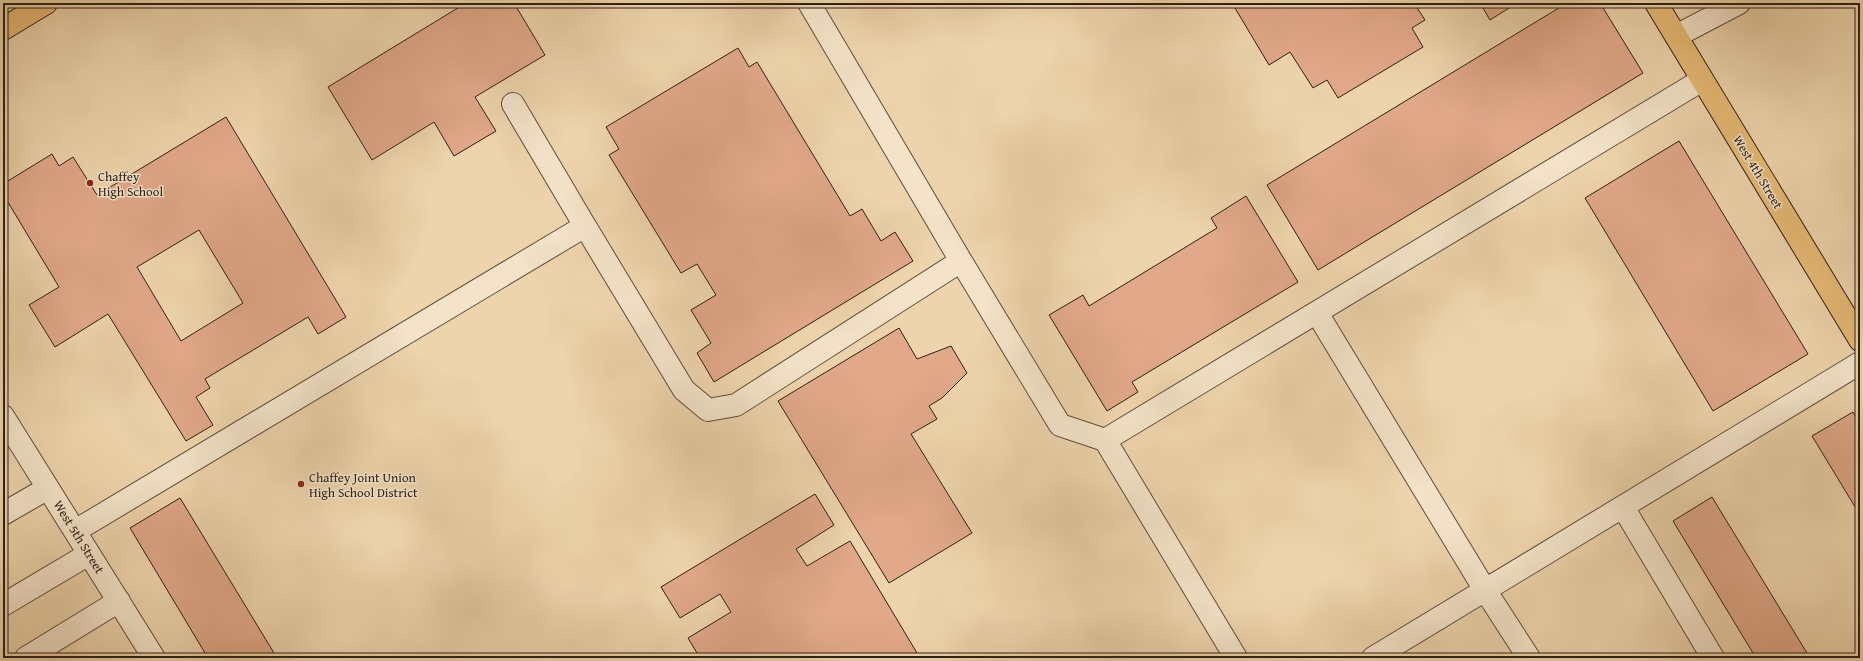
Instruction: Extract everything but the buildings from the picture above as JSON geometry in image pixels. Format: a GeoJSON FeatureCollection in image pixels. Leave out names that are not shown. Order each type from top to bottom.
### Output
{"type":"FeatureCollection","features":[{"type":"Feature","properties":{"kind":"main road"},"geometry":{"type":"LineString","coordinates":[[3,29],[46,3]]}},
{"type":"Feature","properties":{"kind":"main road","name":"West 4th Street"},"geometry":{"type":"LineString","coordinates":[[1656,3],[1860,340]]}},
{"type":"Feature","properties":{"kind":"street"},"geometry":{"type":"LineString","coordinates":[[809,3],[961,261],[1060,425],[1105,440],[1236,658]]}},
{"type":"Feature","properties":{"kind":"street"},"geometry":{"type":"LineString","coordinates":[[1676,36],[1738,3]]}},
{"type":"Feature","properties":{"kind":"street"},"geometry":{"type":"LineString","coordinates":[[1105,440],[1702,80]]}},
{"type":"Feature","properties":{"kind":"street"},"geometry":{"type":"LineString","coordinates":[[513,104],[684,390],[708,410],[736,405],[961,261]]}},
{"type":"Feature","properties":{"kind":"street"},"geometry":{"type":"LineString","coordinates":[[75,531],[585,226]]}},
{"type":"Feature","properties":{"kind":"street"},"geometry":{"type":"LineString","coordinates":[[1317,313],[1484,590],[1529,658]]}},
{"type":"Feature","properties":{"kind":"street"},"geometry":{"type":"LineString","coordinates":[[1373,658],[1860,363]]}},
{"type":"Feature","properties":{"kind":"street","name":"West 5th Street"},"geometry":{"type":"LineString","coordinates":[[3,416],[154,658]]}},
{"type":"Feature","properties":{"kind":"street"},"geometry":{"type":"LineString","coordinates":[[3,514],[48,488]]}},
{"type":"Feature","properties":{"kind":"street"},"geometry":{"type":"LineString","coordinates":[[1623,507],[1713,658]]}},
{"type":"Feature","properties":{"kind":"street"},"geometry":{"type":"LineString","coordinates":[[3,605],[89,554]]}},
{"type":"Feature","properties":{"kind":"street"},"geometry":{"type":"LineString","coordinates":[[35,653],[119,602]]}},
{"type":"Feature","properties":{"kind":"place","name":"Chaffey High School"},"geometry":{"type":"Point","coordinates":[90,183]}},
{"type":"Feature","properties":{"kind":"place","name":"Chaffey Joint Union High School District"},"geometry":{"type":"Point","coordinates":[301,484]}}]}
